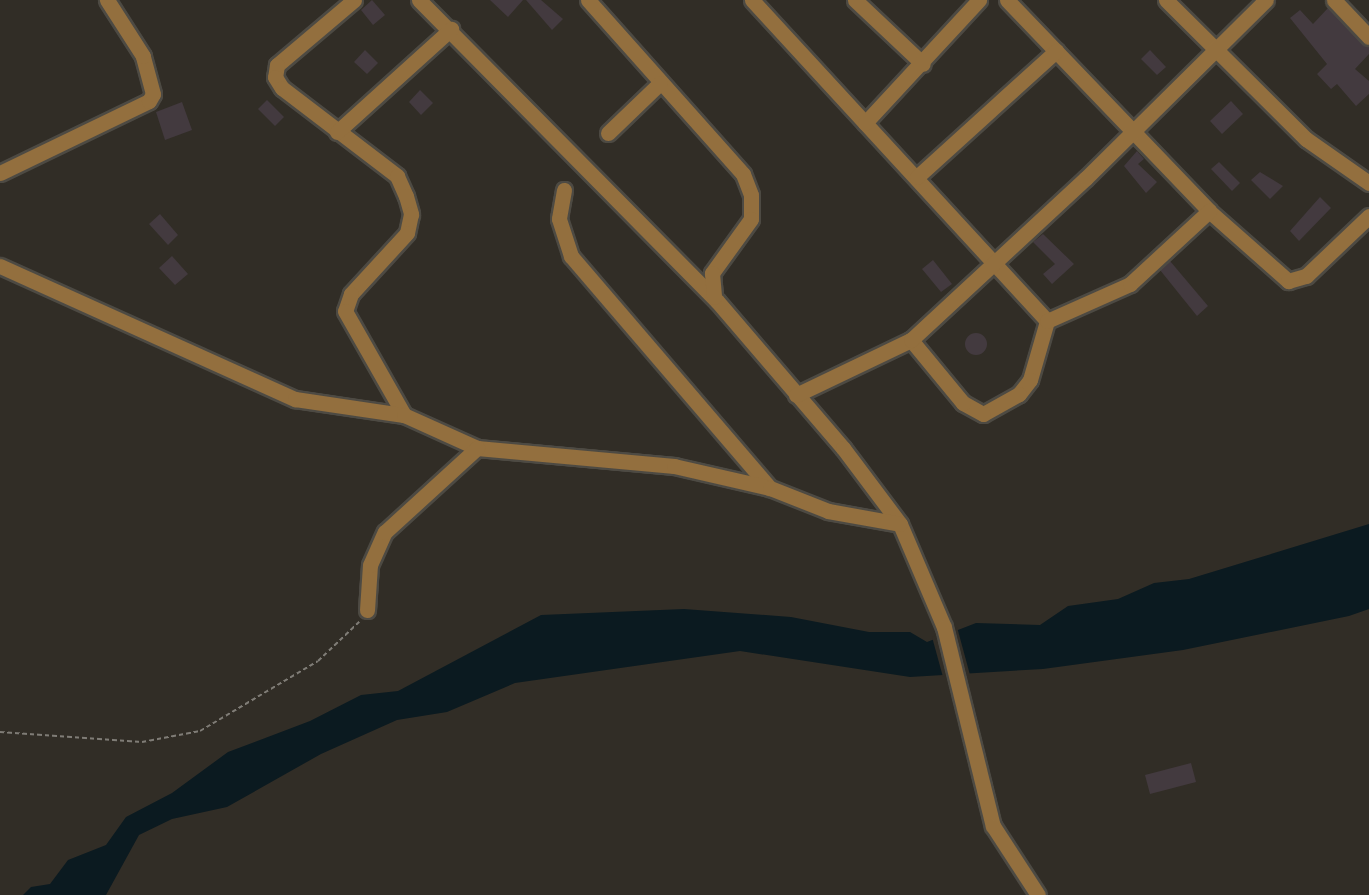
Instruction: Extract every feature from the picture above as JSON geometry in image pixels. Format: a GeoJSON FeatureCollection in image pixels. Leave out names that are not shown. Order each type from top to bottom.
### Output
{"type":"FeatureCollection","features":[{"type":"Feature","properties":{"kind":"street"},"geometry":{"type":"LineString","coordinates":[[0,173],[149,101],[153,94],[143,56],[107,0]]}},
{"type":"Feature","properties":{"kind":"street"},"geometry":{"type":"LineString","coordinates":[[354,0],[277,65],[275,76],[337,132],[397,176],[411,214],[398,248],[351,294],[345,311],[404,415]]}},
{"type":"Feature","properties":{"kind":"street"},"geometry":{"type":"LineString","coordinates":[[419,0],[451,29],[717,301],[900,524],[944,627],[993,826],[1038,895]]}},
{"type":"Feature","properties":{"kind":"street"},"geometry":{"type":"LineString","coordinates":[[588,0],[660,83],[729,154],[751,195],[752,219],[712,273],[709,287],[717,301]]}},
{"type":"Feature","properties":{"kind":"street"},"geometry":{"type":"LineString","coordinates":[[752,0],[996,261],[1047,321],[1047,334],[1030,380],[1019,394],[983,414],[963,403],[911,340]]}},
{"type":"Feature","properties":{"kind":"street"},"geometry":{"type":"LineString","coordinates":[[855,0],[923,64]]}},
{"type":"Feature","properties":{"kind":"street"},"geometry":{"type":"LineString","coordinates":[[865,123],[923,64],[979,0]]}},
{"type":"Feature","properties":{"kind":"street"},"geometry":{"type":"LineString","coordinates":[[1007,0],[1209,211],[1288,281],[1306,276],[1369,216]]}},
{"type":"Feature","properties":{"kind":"street"},"geometry":{"type":"LineString","coordinates":[[1166,0],[1213,51],[1306,139],[1369,183]]}},
{"type":"Feature","properties":{"kind":"street"},"geometry":{"type":"LineString","coordinates":[[796,396],[911,340],[1266,0]]}},
{"type":"Feature","properties":{"kind":"street"},"geometry":{"type":"LineString","coordinates":[[1334,0],[1369,37]]}},
{"type":"Feature","properties":{"kind":"street"},"geometry":{"type":"LineString","coordinates":[[337,132],[451,29]]}},
{"type":"Feature","properties":{"kind":"street"},"geometry":{"type":"LineString","coordinates":[[917,177],[1056,51]]}},
{"type":"Feature","properties":{"kind":"street"},"geometry":{"type":"LineString","coordinates":[[608,133],[660,83]]}},
{"type":"Feature","properties":{"kind":"street"},"geometry":{"type":"LineString","coordinates":[[564,190],[559,219],[571,256],[770,488]]}},
{"type":"Feature","properties":{"kind":"street"},"geometry":{"type":"LineString","coordinates":[[1047,321],[1130,284],[1209,211]]}},
{"type":"Feature","properties":{"kind":"street"},"geometry":{"type":"LineString","coordinates":[[0,266],[45,283],[265,390],[404,415],[477,448],[621,458],[770,488],[828,511],[900,524]]}},
{"type":"Feature","properties":{"kind":"street"},"geometry":{"type":"LineString","coordinates":[[367,610],[370,565],[385,532],[477,448]]}},
{"type":"Feature","properties":{"kind":"path"},"geometry":{"type":"LineString","coordinates":[[0,732],[142,742],[200,731],[318,661],[367,610]]}},
{"type":"Feature","properties":{"kind":"shaded area"},"geometry":{"type":"Polygon","coordinates":[[[1369,524],[1369,609],[1349,616],[1183,650],[1043,669],[910,677],[740,651],[515,683],[447,712],[397,720],[321,754],[227,807],[172,819],[139,835],[106,895],[23,895],[31,887],[50,884],[68,860],[106,845],[126,817],[172,793],[228,752],[310,721],[361,695],[398,691],[541,615],[684,609],[791,617],[869,632],[910,632],[927,642],[976,623],[1040,625],[1068,606],[1118,599],[1154,583],[1189,579],[1369,524]]]}},
{"type":"Feature","properties":{"kind":"pier"},"geometry":{"type":"Polygon","coordinates":[[[957,627],[970,675],[943,677],[932,637],[957,627]]]}},
{"type":"Feature","properties":{"kind":"building"},"geometry":{"type":"Polygon","coordinates":[[[372,0],[385,15],[373,25],[361,10],[372,0]]]}},
{"type":"Feature","properties":{"kind":"building"},"geometry":{"type":"Polygon","coordinates":[[[490,0],[523,0],[508,17],[490,0]]]}},
{"type":"Feature","properties":{"kind":"building"},"geometry":{"type":"Polygon","coordinates":[[[526,0],[541,0],[563,19],[552,30],[526,0]]]}},
{"type":"Feature","properties":{"kind":"building"},"geometry":{"type":"Polygon","coordinates":[[[1328,8],[1369,46],[1369,54],[1355,69],[1369,81],[1369,94],[1356,106],[1337,84],[1331,89],[1317,74],[1327,64],[1290,18],[1300,10],[1313,24],[1328,8]]]}},
{"type":"Feature","properties":{"kind":"building"},"geometry":{"type":"Polygon","coordinates":[[[365,50],[378,63],[367,74],[354,62],[365,50]]]}},
{"type":"Feature","properties":{"kind":"building"},"geometry":{"type":"Polygon","coordinates":[[[1150,50],[1166,67],[1157,75],[1141,59],[1150,50]]]}},
{"type":"Feature","properties":{"kind":"building"},"geometry":{"type":"Polygon","coordinates":[[[420,90],[433,103],[421,115],[409,102],[420,90]]]}},
{"type":"Feature","properties":{"kind":"building"},"geometry":{"type":"Polygon","coordinates":[[[267,100],[284,117],[275,126],[258,109],[267,100]]]}},
{"type":"Feature","properties":{"kind":"building"},"geometry":{"type":"Polygon","coordinates":[[[1231,101],[1243,114],[1222,134],[1210,121],[1231,101]]]}},
{"type":"Feature","properties":{"kind":"building"},"geometry":{"type":"Polygon","coordinates":[[[182,102],[192,130],[165,140],[156,112],[182,102]]]}},
{"type":"Feature","properties":{"kind":"building"},"geometry":{"type":"Polygon","coordinates":[[[1137,151],[1144,159],[1138,164],[1157,182],[1146,193],[1124,166],[1137,151]]]}},
{"type":"Feature","properties":{"kind":"building"},"geometry":{"type":"Polygon","coordinates":[[[1219,162],[1240,183],[1232,191],[1211,169],[1219,162]]]}},
{"type":"Feature","properties":{"kind":"building"},"geometry":{"type":"Polygon","coordinates":[[[1260,172],[1283,186],[1270,199],[1251,180],[1260,172]]]}},
{"type":"Feature","properties":{"kind":"building"},"geometry":{"type":"Polygon","coordinates":[[[1320,197],[1331,208],[1299,241],[1290,231],[1320,197]]]}},
{"type":"Feature","properties":{"kind":"building"},"geometry":{"type":"Polygon","coordinates":[[[160,214],[178,235],[168,245],[149,224],[160,214]]]}},
{"type":"Feature","properties":{"kind":"building"},"geometry":{"type":"Polygon","coordinates":[[[1043,234],[1074,264],[1052,284],[1043,274],[1055,264],[1033,242],[1043,234]]]}},
{"type":"Feature","properties":{"kind":"building"},"geometry":{"type":"Polygon","coordinates":[[[172,256],[188,274],[175,285],[159,268],[172,256]]]}},
{"type":"Feature","properties":{"kind":"building"},"geometry":{"type":"Polygon","coordinates":[[[933,260],[952,284],[941,292],[922,269],[933,260]]]}},
{"type":"Feature","properties":{"kind":"building"},"geometry":{"type":"Polygon","coordinates":[[[1170,261],[1208,306],[1197,316],[1160,270],[1170,261]]]}},
{"type":"Feature","properties":{"kind":"building"},"geometry":{"type":"Polygon","coordinates":[[[976,333],[984,336],[987,344],[984,352],[976,355],[968,352],[965,344],[968,336],[976,333]]]}},
{"type":"Feature","properties":{"kind":"building"},"geometry":{"type":"Polygon","coordinates":[[[1191,763],[1196,782],[1150,794],[1145,775],[1191,763]]]}}]}
